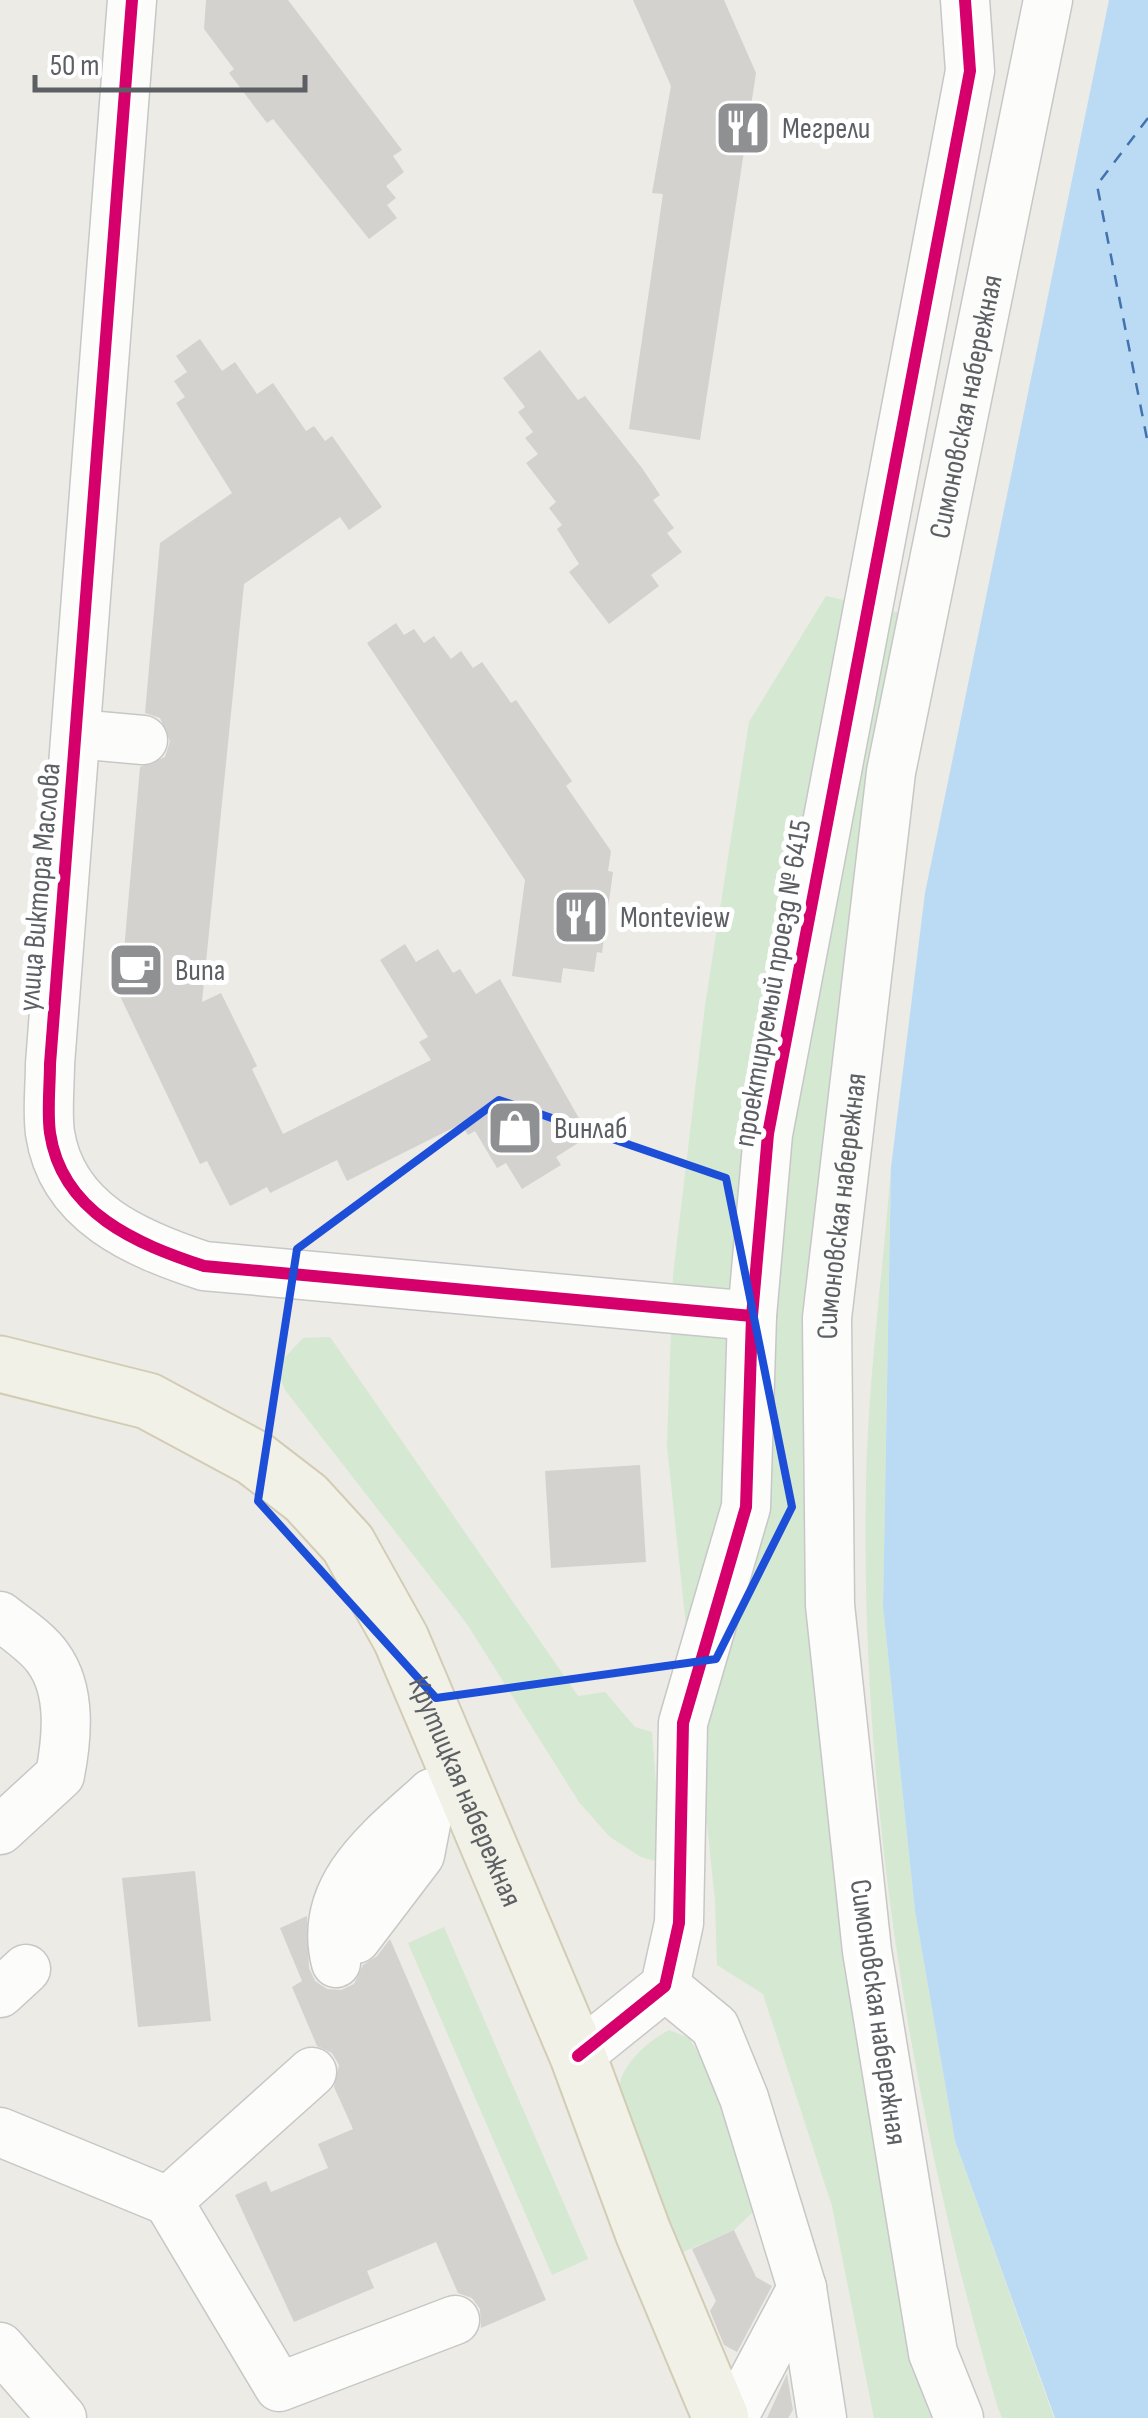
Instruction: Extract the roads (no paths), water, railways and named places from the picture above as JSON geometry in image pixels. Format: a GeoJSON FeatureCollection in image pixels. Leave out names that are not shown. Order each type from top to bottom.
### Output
{"type":"FeatureCollection","features":[{"type":"Feature","properties":{"kind":"main road","name":"Крутицкая набережная"},"geometry":{"type":"LineString","coordinates":[[0,1364],[148,1402],[254,1458],[306,1498],[348,1544],[400,1640],[563,2062],[643,2232],[722,2418]]}},
{"type":"Feature","properties":{"kind":"main road","name":"Крутицкая набережная"},"geometry":{"type":"LineString","coordinates":[[0,1397],[132,1430],[240,1486],[287,1522],[323,1563],[376,1661],[418,1805],[563,2062],[615,2243],[693,2418]]}},
{"type":"Feature","properties":{"kind":"street","name":"улица Виктора Маслова"},"geometry":{"type":"LineString","coordinates":[[132,0],[50,1064],[50,1134],[65,1180],[97,1216],[139,1245],[204,1266],[752,1316]]}},
{"type":"Feature","properties":{"kind":"street","name":"проектируемый проезд № 6415"},"geometry":{"type":"LineString","coordinates":[[665,1986],[679,1922],[683,1724],[746,1507],[752,1316],[768,1134],[970,71],[966,0]]}},
{"type":"Feature","properties":{"kind":"street","name":"Симоновская набережная"},"geometry":{"type":"LineString","coordinates":[[959,2418],[933,2353],[867,1951],[830,1606],[827,1318],[891,772],[1048,0]]}},
{"type":"Feature","properties":{"kind":"street"},"geometry":{"type":"LineString","coordinates":[[75,745],[142,751]]}},
{"type":"Feature","properties":{"kind":"street"},"geometry":{"type":"LineString","coordinates":[[0,1616],[48,1657],[61,1688],[66,1719],[60,1774],[0,1830]]}},
{"type":"Feature","properties":{"kind":"street"},"geometry":{"type":"LineString","coordinates":[[346,1951],[420,1855],[418,1805]]}},
{"type":"Feature","properties":{"kind":"street"},"geometry":{"type":"LineString","coordinates":[[563,2062],[665,1986],[716,2027],[744,2098],[802,2288],[818,2372],[822,2418]]}},
{"type":"Feature","properties":{"kind":"street"},"geometry":{"type":"LineString","coordinates":[[168,2201],[312,2072]]}},
{"type":"Feature","properties":{"kind":"street"},"geometry":{"type":"LineString","coordinates":[[0,2132],[168,2201],[279,2387],[455,2320]]}},
{"type":"Feature","properties":{"kind":"street"},"geometry":{"type":"LineString","coordinates":[[732,2418],[802,2288]]}},
{"type":"Feature","properties":{"kind":"street"},"geometry":{"type":"LineString","coordinates":[[0,2347],[62,2418]]}},
{"type":"Feature","properties":{"kind":"street"},"geometry":{"type":"LineString","coordinates":[[792,2418],[818,2372]]}},
{"type":"Feature","properties":{"kind":"water"},"geometry":{"type":"Polygon","coordinates":[[[1109,0],[1148,0],[1148,2418],[1055,2418],[955,2141],[915,1911],[883,1607],[891,1167],[925,893],[1109,0]]]}},
{"type":"Feature","properties":{"kind":"place","name":"Мегрели"},"geometry":{"type":"Point","coordinates":[743,128]}},
{"type":"Feature","properties":{"kind":"place","name":"Monteview"},"geometry":{"type":"Point","coordinates":[581,917]}},
{"type":"Feature","properties":{"kind":"place","name":"Buna"},"geometry":{"type":"Point","coordinates":[136,970]}},
{"type":"Feature","properties":{"kind":"place","name":"Винлаб"},"geometry":{"type":"Point","coordinates":[515,1128]}}]}
